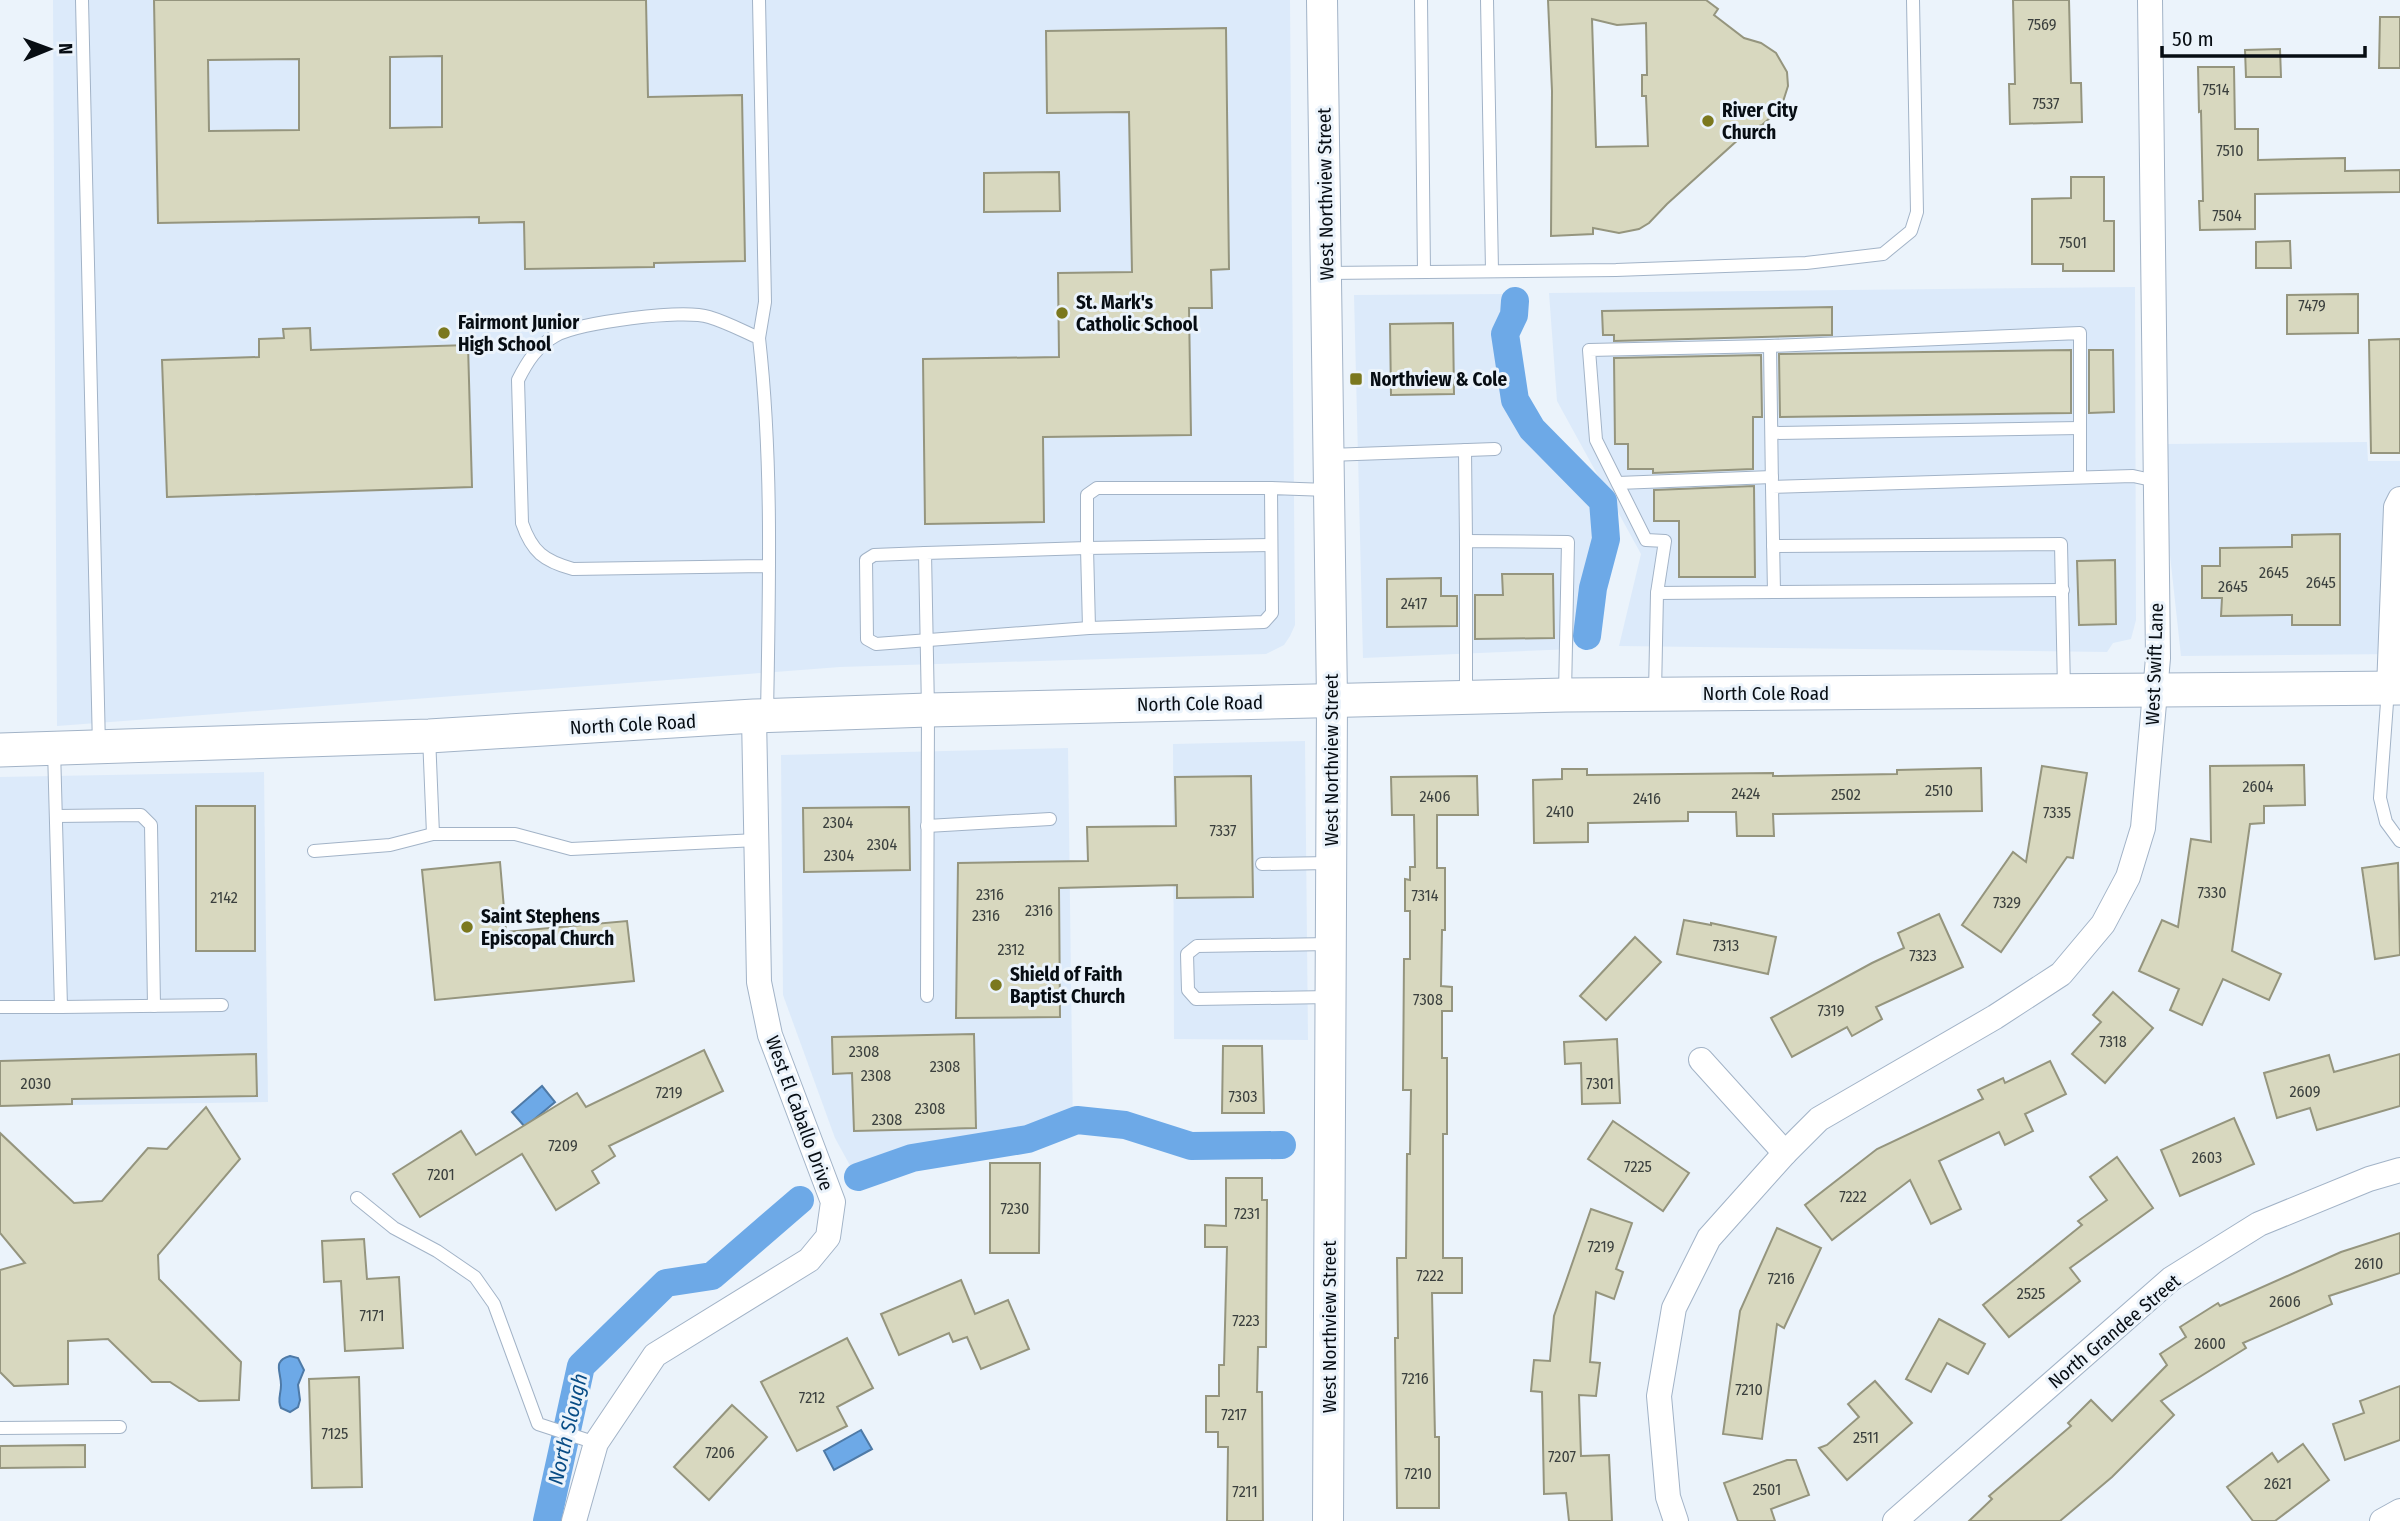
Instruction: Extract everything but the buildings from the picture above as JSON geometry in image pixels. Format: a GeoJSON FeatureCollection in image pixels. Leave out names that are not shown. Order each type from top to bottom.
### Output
{"type":"FeatureCollection","features":[{"type":"Feature","properties":{"kind":"main road","name":"North Cole Road"},"geometry":{"type":"LineString","coordinates":[[0,750],[429,736],[761,716],[928,710],[1565,695],[2394,688]]}},
{"type":"Feature","properties":{"kind":"street","name":"West Northview Street"},"geometry":{"type":"LineString","coordinates":[[1322,0],[1332,700],[1328,1521]]}},
{"type":"Feature","properties":{"kind":"street","name":"West Swift Lane"},"geometry":{"type":"LineString","coordinates":[[1676,1521],[1668,1497],[1659,1396],[1674,1308],[1709,1238],[1819,1119],[1995,1017],[2061,974],[2103,924],[2128,877],[2143,828],[2158,658],[2150,0]]}},
{"type":"Feature","properties":{"kind":"street"},"geometry":{"type":"LineString","coordinates":[[2394,688],[2396,506],[2400,499]]}},
{"type":"Feature","properties":{"kind":"street","name":"West El Caballo Drive"},"geometry":{"type":"LineString","coordinates":[[574,1521],[596,1443],[654,1355],[809,1260],[828,1237],[833,1202],[770,1035],[760,982],[757,841],[761,716]]}},
{"type":"Feature","properties":{"kind":"street"},"geometry":{"type":"LineString","coordinates":[[1701,1060],[1785,1153]]}},
{"type":"Feature","properties":{"kind":"street","name":"North Grandee Street"},"geometry":{"type":"LineString","coordinates":[[1895,1521],[2171,1279],[2259,1224],[2369,1179],[2400,1170]]}},
{"type":"Feature","properties":{"kind":"street"},"geometry":{"type":"LineString","coordinates":[[2382,1521],[2400,1511]]}},
{"type":"Feature","properties":{"kind":"lane"},"geometry":{"type":"LineString","coordinates":[[82,0],[99,747]]}},
{"type":"Feature","properties":{"kind":"lane"},"geometry":{"type":"LineString","coordinates":[[759,0],[765,302],[759,338],[767,405],[768,566],[761,716]]}},
{"type":"Feature","properties":{"kind":"lane"},"geometry":{"type":"LineString","coordinates":[[1421,0],[1424,272]]}},
{"type":"Feature","properties":{"kind":"lane"},"geometry":{"type":"LineString","coordinates":[[1487,0],[1492,271]]}},
{"type":"Feature","properties":{"kind":"lane"},"geometry":{"type":"LineString","coordinates":[[1326,274],[1806,264],[1883,254],[1911,231],[1917,212],[1913,0]]}},
{"type":"Feature","properties":{"kind":"lane"},"geometry":{"type":"LineString","coordinates":[[759,338],[707,316],[647,316],[596,324],[556,335],[528,359],[518,380],[522,523],[529,542],[539,553],[553,564],[573,569],[768,566]]}},
{"type":"Feature","properties":{"kind":"lane"},"geometry":{"type":"LineString","coordinates":[[1655,694],[1657,593],[1665,541],[1646,540],[1596,440],[1589,350],[1770,346],[2080,333],[2080,478]]}},
{"type":"Feature","properties":{"kind":"lane"},"geometry":{"type":"LineString","coordinates":[[1770,346],[1774,592]]}},
{"type":"Feature","properties":{"kind":"lane"},"geometry":{"type":"LineString","coordinates":[[1772,433],[2080,428]]}},
{"type":"Feature","properties":{"kind":"lane"},"geometry":{"type":"LineString","coordinates":[[1328,455],[1495,449]]}},
{"type":"Feature","properties":{"kind":"lane"},"geometry":{"type":"LineString","coordinates":[[1465,450],[1466,697]]}},
{"type":"Feature","properties":{"kind":"lane"},"geometry":{"type":"LineString","coordinates":[[1618,483],[2133,476],[2156,481]]}},
{"type":"Feature","properties":{"kind":"lane"},"geometry":{"type":"LineString","coordinates":[[1089,628],[1087,495],[1097,488],[1329,490]]}},
{"type":"Feature","properties":{"kind":"lane"},"geometry":{"type":"LineString","coordinates":[[1271,488],[1272,613],[1264,622],[1089,628],[876,644],[867,639],[866,560],[874,555],[1271,545]]}},
{"type":"Feature","properties":{"kind":"lane"},"geometry":{"type":"LineString","coordinates":[[1466,541],[1567,542],[1565,695]]}},
{"type":"Feature","properties":{"kind":"lane"},"geometry":{"type":"LineString","coordinates":[[1773,546],[2061,544],[2064,692]]}},
{"type":"Feature","properties":{"kind":"lane"},"geometry":{"type":"LineString","coordinates":[[925,553],[928,710],[927,996]]}},
{"type":"Feature","properties":{"kind":"lane"},"geometry":{"type":"LineString","coordinates":[[1657,593],[2063,590]]}},
{"type":"Feature","properties":{"kind":"lane"},"geometry":{"type":"LineString","coordinates":[[2394,688],[2380,798],[2386,822],[2400,841]]}},
{"type":"Feature","properties":{"kind":"lane"},"geometry":{"type":"LineString","coordinates":[[429,736],[433,834]]}},
{"type":"Feature","properties":{"kind":"lane"},"geometry":{"type":"LineString","coordinates":[[54,748],[61,1007]]}},
{"type":"Feature","properties":{"kind":"lane"},"geometry":{"type":"LineString","coordinates":[[56,816],[141,815],[151,825],[154,1006]]}},
{"type":"Feature","properties":{"kind":"lane"},"geometry":{"type":"LineString","coordinates":[[927,826],[1050,819]]}},
{"type":"Feature","properties":{"kind":"lane"},"geometry":{"type":"LineString","coordinates":[[314,852],[390,845],[433,834],[515,834],[571,849],[757,841]]}},
{"type":"Feature","properties":{"kind":"lane"},"geometry":{"type":"LineString","coordinates":[[1262,864],[1331,863]]}},
{"type":"Feature","properties":{"kind":"lane"},"geometry":{"type":"LineString","coordinates":[[1329,997],[1196,999],[1188,990],[1187,954],[1197,946],[1330,944]]}},
{"type":"Feature","properties":{"kind":"lane"},"geometry":{"type":"LineString","coordinates":[[0,1007],[222,1005]]}},
{"type":"Feature","properties":{"kind":"lane"},"geometry":{"type":"LineString","coordinates":[[357,1199],[394,1228],[437,1251],[475,1277],[494,1304],[538,1424],[596,1443]]}},
{"type":"Feature","properties":{"kind":"lane"},"geometry":{"type":"LineString","coordinates":[[0,1428],[120,1427]]}},
{"type":"Feature","properties":{"kind":"shaded area","name":"Fairmont Junior High School"},"geometry":{"type":"Polygon","coordinates":[[[53,0],[1290,0],[1295,625],[1290,636],[1284,645],[1266,654],[840,667],[57,726],[53,0]]]}},
{"type":"Feature","properties":{"kind":"shaded area"},"geometry":{"type":"Polygon","coordinates":[[[2135,287],[2136,620],[2131,639],[2113,643],[2107,652],[1619,646],[1641,554],[1557,401],[1549,293],[2135,287]]]}},
{"type":"Feature","properties":{"kind":"shaded area"},"geometry":{"type":"Polygon","coordinates":[[[1506,294],[1494,333],[1501,375],[1525,431],[1602,513],[1583,584],[1573,649],[1363,658],[1354,295],[1506,294]]]}},
{"type":"Feature","properties":{"kind":"shaded area"},"geometry":{"type":"Polygon","coordinates":[[[2367,442],[2368,461],[2400,461],[2400,654],[2181,656],[2169,546],[2167,444],[2367,442]]]}},
{"type":"Feature","properties":{"kind":"shaded area"},"geometry":{"type":"Polygon","coordinates":[[[1305,741],[1308,1040],[1174,1039],[1173,744],[1305,741]]]}},
{"type":"Feature","properties":{"kind":"shaded area"},"geometry":{"type":"Polygon","coordinates":[[[1068,748],[1073,1132],[1028,1145],[853,1171],[835,1138],[783,995],[781,755],[1068,748]]]}},
{"type":"Feature","properties":{"kind":"shaded area"},"geometry":{"type":"Polygon","coordinates":[[[264,772],[268,1102],[0,1106],[0,777],[264,772]]]}},
{"type":"Feature","properties":{"kind":"water"},"geometry":{"type":"Polygon","coordinates":[[[542,1086],[555,1102],[525,1127],[512,1112],[542,1086]]]}},
{"type":"Feature","properties":{"kind":"water"},"geometry":{"type":"Polygon","coordinates":[[[290,1356],[298,1358],[304,1370],[298,1385],[298,1407],[290,1412],[280,1405],[279,1364],[290,1356]]]}},
{"type":"Feature","properties":{"kind":"water"},"geometry":{"type":"Polygon","coordinates":[[[861,1430],[872,1449],[834,1470],[824,1451],[861,1430]]]}},
{"type":"Feature","properties":{"kind":"waterway","name":"North Slough"},"geometry":{"type":"LineString","coordinates":[[1515,301],[1514,315],[1505,334],[1515,400],[1532,429],[1603,501],[1606,539],[1593,588],[1587,636]]}},
{"type":"Feature","properties":{"kind":"waterway","name":"North Slough"},"geometry":{"type":"LineString","coordinates":[[858,1177],[912,1158],[1028,1139],[1077,1120],[1125,1125],[1191,1146],[1282,1145]]}},
{"type":"Feature","properties":{"kind":"waterway","name":"North Slough"},"geometry":{"type":"LineString","coordinates":[[547,1521],[581,1366],[666,1283],[712,1276],[800,1200]]}},
{"type":"Feature","properties":{"kind":"place","name":"River City Church"},"geometry":{"type":"Point","coordinates":[1708,121]}},
{"type":"Feature","properties":{"kind":"place","name":"St. Mark's Catholic School"},"geometry":{"type":"Point","coordinates":[1062,313]}},
{"type":"Feature","properties":{"kind":"place","name":"Fairmont Junior High School"},"geometry":{"type":"Point","coordinates":[444,333]}},
{"type":"Feature","properties":{"kind":"place","name":"Northview & Cole"},"geometry":{"type":"Point","coordinates":[1356,379]}},
{"type":"Feature","properties":{"kind":"place","name":"Saint Stephens Episcopal Church"},"geometry":{"type":"Point","coordinates":[467,927]}},
{"type":"Feature","properties":{"kind":"place","name":"Shield of Faith Baptist Church"},"geometry":{"type":"Point","coordinates":[996,985]}}]}
